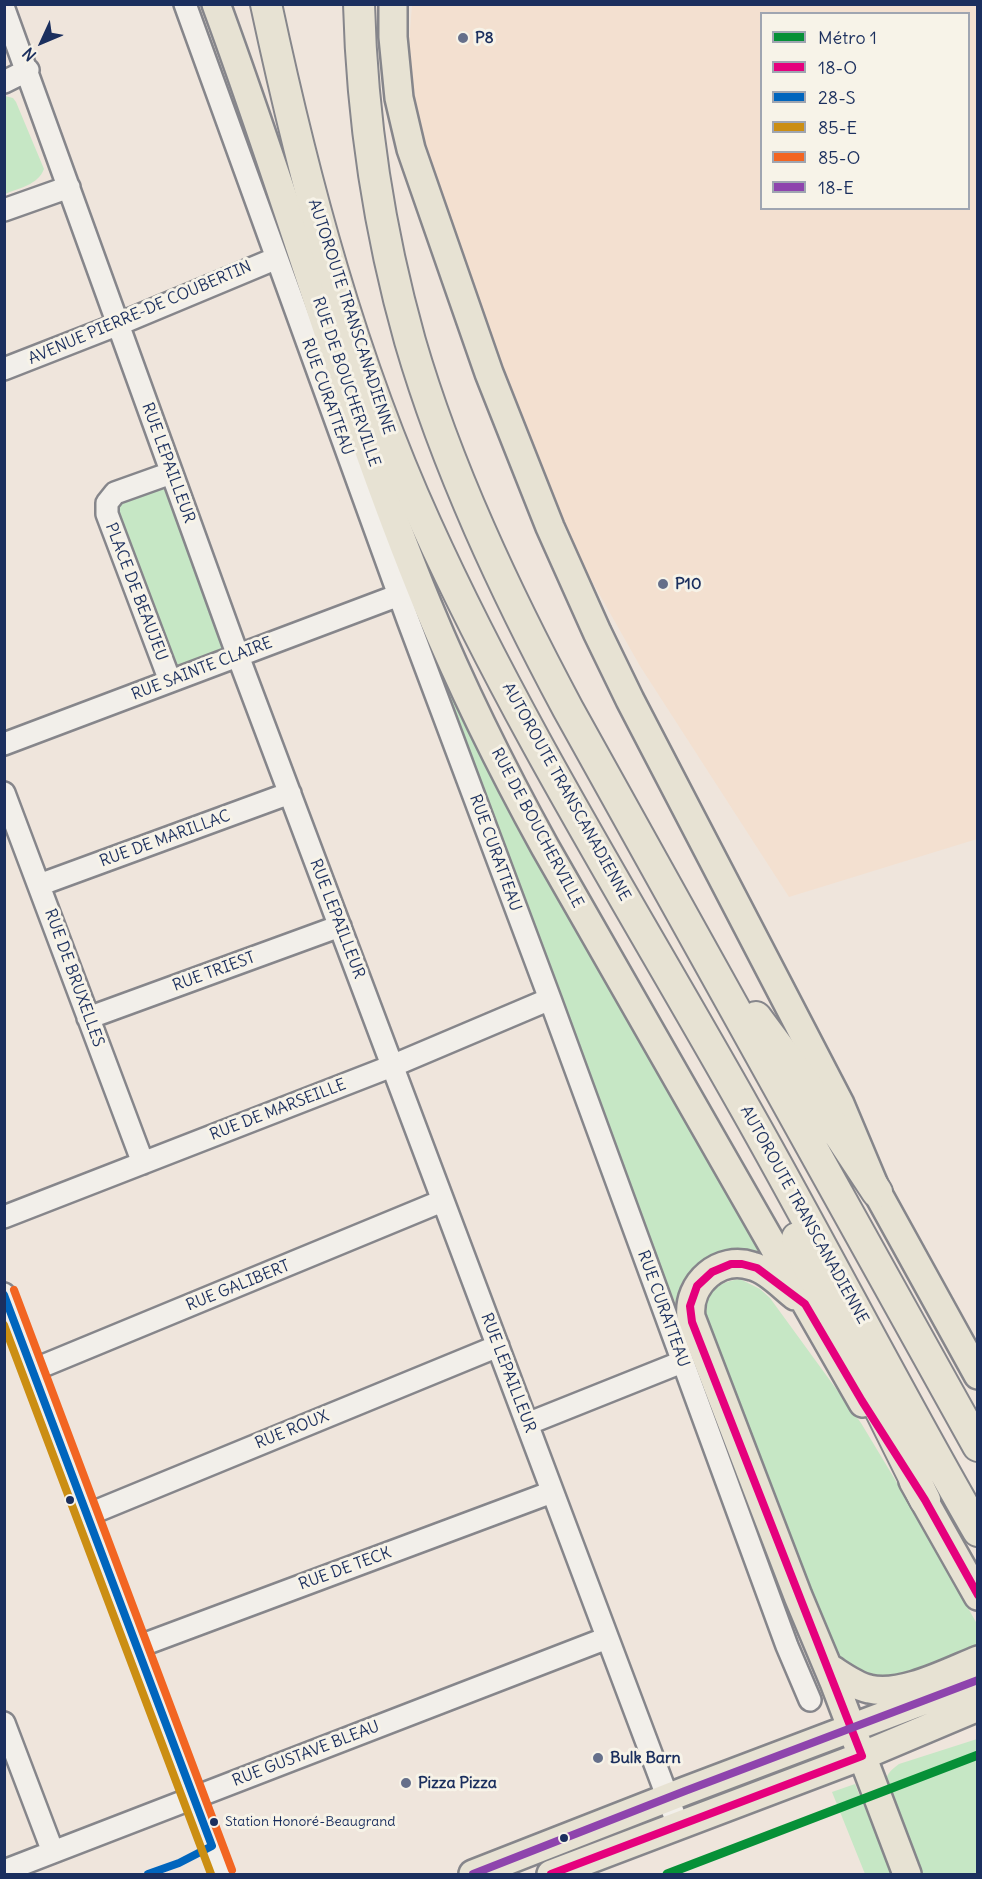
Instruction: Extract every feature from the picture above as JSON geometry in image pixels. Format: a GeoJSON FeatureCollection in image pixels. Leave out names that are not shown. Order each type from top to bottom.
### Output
{"type":"FeatureCollection","features":[{"type":"Feature","properties":{"kind":"highway","name":"AUTOROUTE TRANSCANADIENNE"},"geometry":{"type":"LineString","coordinates":[[266,4],[321,231],[366,371],[424,520],[475,628],[526,722],[745,1107],[906,1405],[978,1531]]}},
{"type":"Feature","properties":{"kind":"highway"},"geometry":{"type":"LineString","coordinates":[[286,4],[296,134]]}},
{"type":"Feature","properties":{"kind":"highway"},"geometry":{"type":"LineString","coordinates":[[359,4],[363,93],[378,202],[397,292],[432,409],[474,513],[520,616],[568,709],[978,1446]]}},
{"type":"Feature","properties":{"kind":"highway"},"geometry":{"type":"LineString","coordinates":[[679,912],[805,1083],[877,1192]]}},
{"type":"Feature","properties":{"kind":"highway"},"geometry":{"type":"LineString","coordinates":[[745,1107],[807,1261],[925,1500]]}},
{"type":"Feature","properties":{"kind":"main road","name":"RUE DE BOUCHERVILLE"},"geometry":{"type":"LineString","coordinates":[[216,4],[380,479],[444,644],[477,715],[536,831],[861,1401],[925,1500],[978,1596]]}},
{"type":"Feature","properties":{"kind":"main road"},"geometry":{"type":"LineString","coordinates":[[393,4],[393,37],[399,98],[411,149],[486,364],[538,498],[574,582],[626,692],[840,1104],[877,1192],[975,1365]]}},
{"type":"Feature","properties":{"kind":"main road"},"geometry":{"type":"LineString","coordinates":[[805,1304],[757,1268],[742,1264],[726,1266],[706,1276],[695,1290],[690,1310],[695,1331],[907,1875]]}},
{"type":"Feature","properties":{"kind":"main road"},"geometry":{"type":"LineString","coordinates":[[828,1668],[861,1687],[885,1691],[914,1684],[978,1660]]}},
{"type":"Feature","properties":{"kind":"main road"},"geometry":{"type":"LineString","coordinates":[[473,1875],[667,1798],[978,1680]]}},
{"type":"Feature","properties":{"kind":"main road"},"geometry":{"type":"LineString","coordinates":[[551,1875],[862,1756],[978,1707]]}},
{"type":"Feature","properties":{"kind":"street","name":"RUE CURATTEAU"},"geometry":{"type":"LineString","coordinates":[[185,4],[399,595],[787,1646],[810,1700]]}},
{"type":"Feature","properties":{"kind":"street","name":"RUE LEPAILLEUR"},"geometry":{"type":"LineString","coordinates":[[4,9],[28,70],[238,656],[678,1825]]}},
{"type":"Feature","properties":{"kind":"street"},"geometry":{"type":"LineString","coordinates":[[4,82],[28,70]]}},
{"type":"Feature","properties":{"kind":"street"},"geometry":{"type":"LineString","coordinates":[[4,210],[69,187]]}},
{"type":"Feature","properties":{"kind":"street","name":"AVENUE PIERRE-DE COUBERTIN"},"geometry":{"type":"LineString","coordinates":[[4,369],[277,258]]}},
{"type":"Feature","properties":{"kind":"street","name":"PLACE DE BEAUJEU"},"geometry":{"type":"LineString","coordinates":[[170,681],[107,514],[107,502],[115,493],[171,472]]}},
{"type":"Feature","properties":{"kind":"street","name":"RUE SAINTE CLAIRE"},"geometry":{"type":"LineString","coordinates":[[4,744],[399,595]]}},
{"type":"Feature","properties":{"kind":"street","name":"RUE DE BRUXELLES"},"geometry":{"type":"LineString","coordinates":[[4,793],[143,1163]]}},
{"type":"Feature","properties":{"kind":"street","name":"RUE DE MARILLAC"},"geometry":{"type":"LineString","coordinates":[[39,885],[290,794]]}},
{"type":"Feature","properties":{"kind":"street","name":"RUE TRIEST"},"geometry":{"type":"LineString","coordinates":[[88,1018],[340,926]]}},
{"type":"Feature","properties":{"kind":"street","name":"RUE DE MARSEILLE"},"geometry":{"type":"LineString","coordinates":[[4,1218],[392,1066],[550,999]]}},
{"type":"Feature","properties":{"kind":"street","name":"RUE GALIBERT"},"geometry":{"type":"LineString","coordinates":[[33,1370],[442,1201]]}},
{"type":"Feature","properties":{"kind":"street"},"geometry":{"type":"LineString","coordinates":[[4,1294],[222,1875]]}},
{"type":"Feature","properties":{"kind":"street","name":"RUE ROUX"},"geometry":{"type":"LineString","coordinates":[[87,1515],[498,1346]]}},
{"type":"Feature","properties":{"kind":"street"},"geometry":{"type":"LineString","coordinates":[[527,1424],[682,1362]]}},
{"type":"Feature","properties":{"kind":"street","name":"RUE DE TECK"},"geometry":{"type":"LineString","coordinates":[[137,1647],[552,1492]]}},
{"type":"Feature","properties":{"kind":"street","name":"RUE GUSTAVE BLEAU"},"geometry":{"type":"LineString","coordinates":[[4,1871],[608,1638]]}},
{"type":"Feature","properties":{"kind":"street"},"geometry":{"type":"LineString","coordinates":[[4,1723],[53,1852]]}},
{"type":"Feature","properties":{"kind":"shaded area"},"geometry":{"type":"Polygon","coordinates":[[[412,5],[977,5],[977,839],[789,897],[640,666],[580,560],[522,433],[443,217],[417,120],[409,44],[412,5]]]}},
{"type":"Feature","properties":{"kind":"green space"},"geometry":{"type":"Polygon","coordinates":[[[5,96],[13,98],[16,102],[44,169],[33,182],[5,194],[5,96]]]}},
{"type":"Feature","properties":{"kind":"green space"},"geometry":{"type":"Polygon","coordinates":[[[171,473],[238,656],[170,681],[107,503],[171,473]]]}},
{"type":"Feature","properties":{"kind":"green space"},"geometry":{"type":"Polygon","coordinates":[[[453,686],[570,914],[760,1252],[691,1278],[676,1304],[662,1275],[446,692],[453,686]]]}},
{"type":"Feature","properties":{"kind":"green space"},"geometry":{"type":"Polygon","coordinates":[[[740,1279],[760,1289],[770,1298],[861,1423],[917,1516],[977,1624],[977,1646],[898,1676],[882,1677],[848,1665],[835,1654],[700,1320],[704,1303],[712,1291],[723,1283],[740,1279]]]}},
{"type":"Feature","properties":{"kind":"green space"},"geometry":{"type":"Polygon","coordinates":[[[977,1739],[977,1874],[920,1874],[887,1786],[887,1776],[899,1764],[977,1739]]]}},
{"type":"Feature","properties":{"kind":"green space"},"geometry":{"type":"Polygon","coordinates":[[[855,1784],[892,1874],[865,1874],[832,1792],[855,1784]]]}},
{"type":"Feature","properties":{"kind":"metro line","name":"1"},"geometry":{"type":"LineString","coordinates":[[667,1874],[978,1755]]}},
{"type":"Feature","properties":{"kind":"transit line","name":"18-O"},"geometry":{"type":"LineString","coordinates":[[551,1874],[862,1756],[692,1322],[690,1306],[697,1286],[712,1272],[731,1264],[757,1268],[805,1304],[862,1401],[925,1500],[978,1595]]}},
{"type":"Feature","properties":{"kind":"transit line","name":"85-O"},"geometry":{"type":"LineString","coordinates":[[14,1290],[232,1870]]}},
{"type":"Feature","properties":{"kind":"transit line","name":"28-S"},"geometry":{"type":"LineString","coordinates":[[4,1295],[212,1846],[179,1863],[148,1874]]}},
{"type":"Feature","properties":{"kind":"transit line","name":"85-E"},"geometry":{"type":"LineString","coordinates":[[4,1325],[211,1874]]}},
{"type":"Feature","properties":{"kind":"transit line","name":"18-E"},"geometry":{"type":"LineString","coordinates":[[473,1874],[978,1680]]}},
{"type":"Feature","properties":{"kind":"place","name":"P8"},"geometry":{"type":"Point","coordinates":[463,38]}},
{"type":"Feature","properties":{"kind":"place","name":"P10"},"geometry":{"type":"Point","coordinates":[663,584]}},
{"type":"Feature","properties":{"kind":"place","name":"Bulk Barn"},"geometry":{"type":"Point","coordinates":[598,1758]}},
{"type":"Feature","properties":{"kind":"place","name":"Pizza Pizza"},"geometry":{"type":"Point","coordinates":[406,1783]}},
{"type":"Feature","properties":{"kind":"place","name":"Station Honoré-Beaugrand"},"geometry":{"type":"Point","coordinates":[214,1822]}}]}
